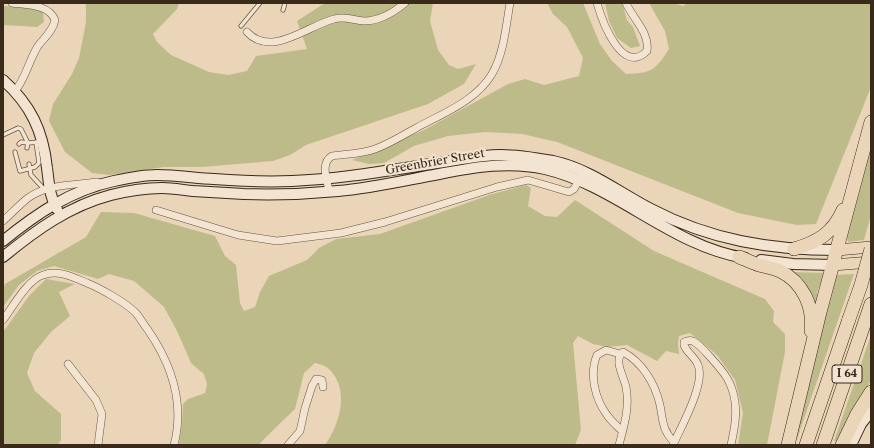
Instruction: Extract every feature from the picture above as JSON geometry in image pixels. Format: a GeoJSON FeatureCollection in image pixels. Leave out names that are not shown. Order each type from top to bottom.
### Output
{"type":"FeatureCollection","features":[{"type":"Feature","properties":{"kind":"highway"},"geometry":{"type":"LineString","coordinates":[[788,445],[807,364],[871,122]]}},
{"type":"Feature","properties":{"kind":"highway"},"geometry":{"type":"LineString","coordinates":[[794,249],[807,246],[828,232],[838,222],[852,195]]}},
{"type":"Feature","properties":{"kind":"highway","name":"I 64"},"geometry":{"type":"LineString","coordinates":[[807,441],[861,285],[869,248]]}},
{"type":"Feature","properties":{"kind":"highway"},"geometry":{"type":"LineString","coordinates":[[739,256],[757,264],[778,270],[787,275],[793,279],[804,293],[808,302],[812,325],[807,364]]}},
{"type":"Feature","properties":{"kind":"highway","name":"I 64"},"geometry":{"type":"LineString","coordinates":[[824,445],[871,304]]}},
{"type":"Feature","properties":{"kind":"highway"},"geometry":{"type":"LineString","coordinates":[[842,445],[857,414],[871,392]]}},
{"type":"Feature","properties":{"kind":"main road"},"geometry":{"type":"LineString","coordinates":[[3,80],[16,91],[34,118],[47,189],[60,215]]}},
{"type":"Feature","properties":{"kind":"main road","name":"Greenbrier Street"},"geometry":{"type":"LineString","coordinates":[[3,241],[40,212],[54,204],[89,188],[124,180],[156,175],[252,182],[327,179],[500,155],[538,158],[556,162],[599,178],[651,209],[698,230],[730,239],[750,244],[794,249],[837,250],[869,248]]}},
{"type":"Feature","properties":{"kind":"main road","name":"Greenbrier Street"},"geometry":{"type":"LineString","coordinates":[[3,257],[27,237],[60,215],[85,204],[110,196],[146,189],[162,188],[246,194],[329,192],[385,184],[497,164],[531,166],[579,180],[692,240],[711,248],[739,256],[793,264],[833,265],[868,262]]}},
{"type":"Feature","properties":{"kind":"main road"},"geometry":{"type":"LineString","coordinates":[[851,445],[861,424],[871,410]]}},
{"type":"Feature","properties":{"kind":"street"},"geometry":{"type":"LineString","coordinates":[[12,3],[44,8],[50,11],[55,20],[54,25],[33,56],[23,81],[16,91]]}},
{"type":"Feature","properties":{"kind":"street"},"geometry":{"type":"LineString","coordinates":[[244,29],[253,38],[265,42],[276,41],[332,19],[344,18],[364,21],[381,18],[392,13],[405,3]]}},
{"type":"Feature","properties":{"kind":"street"},"geometry":{"type":"LineString","coordinates":[[329,192],[325,163],[328,158],[332,156],[370,150],[388,143],[451,109],[485,84],[493,73],[499,56],[510,3]]}},
{"type":"Feature","properties":{"kind":"street"},"geometry":{"type":"LineString","coordinates":[[597,3],[608,31],[620,50],[628,57],[638,57],[646,51],[647,41],[645,34],[626,3]]}},
{"type":"Feature","properties":{"kind":"street"},"geometry":{"type":"LineString","coordinates":[[3,221],[28,198],[47,189],[124,180]]}},
{"type":"Feature","properties":{"kind":"street"},"geometry":{"type":"LineString","coordinates":[[156,210],[238,234],[278,241],[340,233],[385,222],[497,187],[522,181],[528,180],[568,192],[574,189],[579,180]]}},
{"type":"Feature","properties":{"kind":"street"},"geometry":{"type":"LineString","coordinates":[[3,320],[34,279],[43,274],[54,273],[70,276],[95,286],[136,313],[156,342],[170,371],[176,390],[178,405],[174,445]]}},
{"type":"Feature","properties":{"kind":"street"},"geometry":{"type":"LineString","coordinates":[[622,431],[607,416],[598,400],[594,384],[593,364],[597,355],[606,350],[620,354],[623,352],[640,364],[656,391],[660,404],[662,424],[668,436],[674,443],[695,396],[700,376],[699,366],[684,345],[684,342],[688,340],[696,344],[709,356],[723,372],[731,387],[737,414],[731,445]]}},
{"type":"Feature","properties":{"kind":"street"},"geometry":{"type":"LineString","coordinates":[[619,445],[627,411],[628,399],[619,360],[620,354]]}},
{"type":"Feature","properties":{"kind":"street"},"geometry":{"type":"LineString","coordinates":[[68,364],[96,400],[102,414],[98,445]]}},
{"type":"Feature","properties":{"kind":"street"},"geometry":{"type":"LineString","coordinates":[[288,445],[300,431],[305,408],[312,386],[316,379],[322,380],[323,387]]}},
{"type":"Feature","properties":{"kind":"lane"},"geometry":{"type":"LineString","coordinates":[[244,29],[260,3]]}},
{"type":"Feature","properties":{"kind":"lane"},"geometry":{"type":"LineString","coordinates":[[283,10],[285,3]]}},
{"type":"Feature","properties":{"kind":"lane"},"geometry":{"type":"LineString","coordinates":[[3,135],[21,128],[28,144],[27,148]]}},
{"type":"Feature","properties":{"kind":"lane"},"geometry":{"type":"LineString","coordinates":[[19,144],[21,142],[28,144],[39,141]]}},
{"type":"Feature","properties":{"kind":"lane"},"geometry":{"type":"LineString","coordinates":[[15,152],[20,170],[29,166],[35,167],[43,162]]}},
{"type":"Feature","properties":{"kind":"lane"},"geometry":{"type":"LineString","coordinates":[[29,166],[31,175],[47,189]]}},
{"type":"Feature","properties":{"kind":"shaded area"},"geometry":{"type":"Polygon","coordinates":[[[84,3],[179,3],[177,9],[153,34],[157,42],[171,55],[209,72],[228,75],[247,71],[256,56],[307,49],[297,21],[325,3],[433,3],[430,21],[438,50],[449,65],[458,69],[476,64],[464,84],[428,104],[306,145],[290,155],[273,161],[202,167],[164,167],[110,175],[92,173],[65,152],[49,121],[53,104],[72,74],[79,58],[86,22],[86,5],[84,3]]]}},
{"type":"Feature","properties":{"kind":"shaded area"},"geometry":{"type":"Polygon","coordinates":[[[547,3],[583,3],[600,44],[612,61],[626,74],[641,73],[652,69],[660,62],[669,49],[665,31],[649,3],[673,3],[683,6],[687,3],[871,3],[871,87],[816,224],[797,225],[738,213],[557,142],[522,134],[485,132],[448,136],[414,146],[384,163],[369,164],[352,160],[424,130],[508,84],[525,79],[544,85],[579,76],[583,58],[567,27],[553,14],[547,3]]]}},
{"type":"Feature","properties":{"kind":"shaded area"},"geometry":{"type":"Polygon","coordinates":[[[605,3],[622,3],[627,20],[633,27],[640,46],[631,48],[617,38],[609,21],[605,3]]]}},
{"type":"Feature","properties":{"kind":"shaded area"},"geometry":{"type":"Polygon","coordinates":[[[3,6],[35,8],[43,12],[44,22],[37,27],[3,25],[3,6]]]}},
{"type":"Feature","properties":{"kind":"shaded area"},"geometry":{"type":"Polygon","coordinates":[[[871,148],[871,215],[864,240],[848,242],[848,225],[871,148]]]}},
{"type":"Feature","properties":{"kind":"shaded area"},"geometry":{"type":"Polygon","coordinates":[[[526,185],[531,188],[528,206],[545,216],[557,217],[575,200],[654,251],[765,299],[774,311],[773,322],[785,334],[785,352],[767,445],[738,445],[743,413],[735,380],[717,355],[690,333],[679,336],[679,354],[666,351],[657,361],[627,345],[607,347],[593,344],[578,336],[573,343],[581,430],[575,445],[325,445],[335,427],[341,396],[335,377],[328,368],[315,363],[304,373],[295,409],[259,445],[179,445],[183,404],[188,399],[205,393],[207,384],[204,374],[191,363],[177,331],[164,307],[134,281],[109,274],[98,279],[54,266],[37,271],[19,285],[3,307],[3,290],[5,284],[86,237],[101,212],[134,213],[215,236],[225,256],[236,265],[240,303],[244,311],[255,307],[260,292],[269,276],[307,260],[319,248],[336,239],[380,234],[492,194],[526,185]]]}},
{"type":"Feature","properties":{"kind":"shaded area"},"geometry":{"type":"Polygon","coordinates":[[[791,272],[825,273],[817,292],[818,299],[815,312],[791,272]]]}},
{"type":"Feature","properties":{"kind":"shaded area"},"geometry":{"type":"Polygon","coordinates":[[[854,274],[797,439],[797,433],[834,275],[854,274]]]}},
{"type":"Feature","properties":{"kind":"shaded area"},"geometry":{"type":"Polygon","coordinates":[[[46,279],[75,284],[59,292],[70,316],[51,332],[34,353],[27,373],[35,391],[61,414],[61,440],[58,445],[3,445],[3,332],[29,296],[46,279]]]}},
{"type":"Feature","properties":{"kind":"shaded area"},"geometry":{"type":"Polygon","coordinates":[[[871,335],[871,380],[838,441],[834,441],[871,335]]]}}]}
